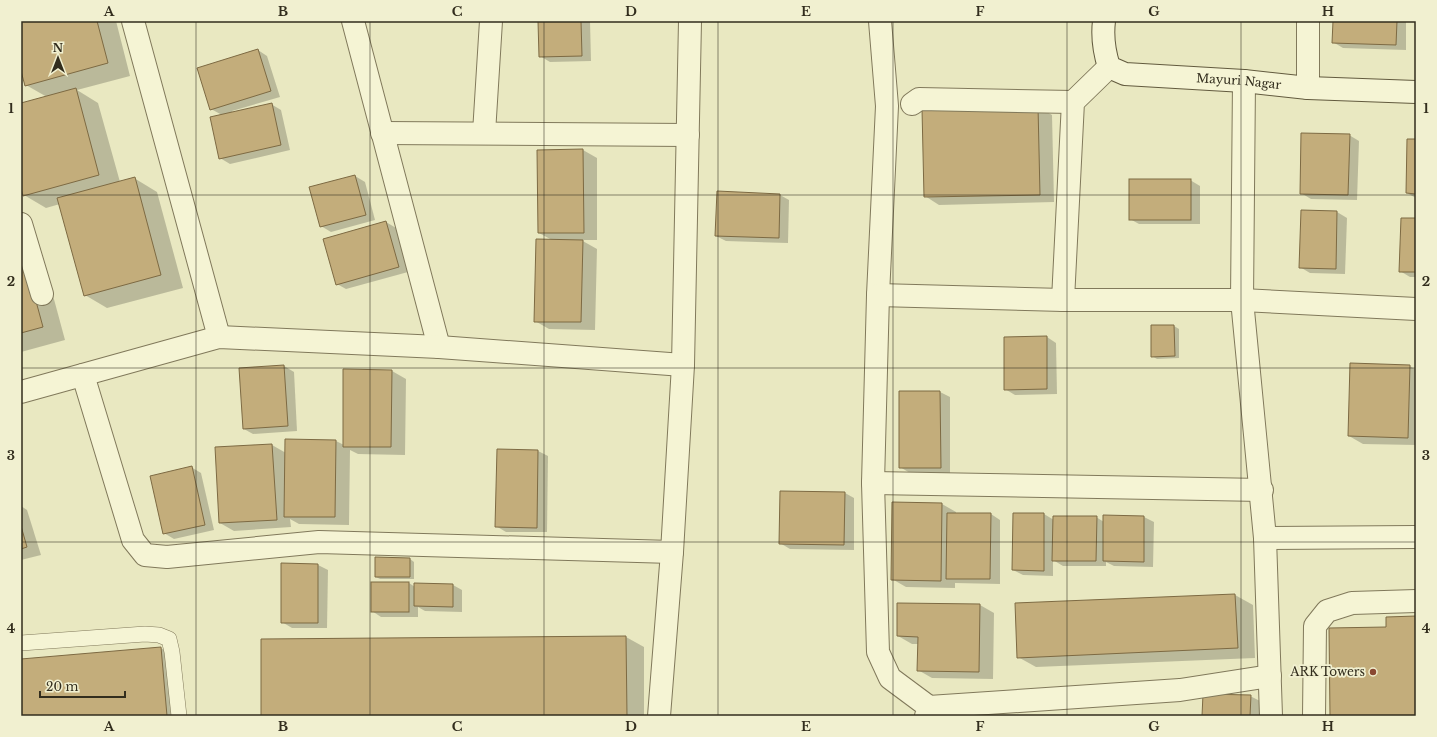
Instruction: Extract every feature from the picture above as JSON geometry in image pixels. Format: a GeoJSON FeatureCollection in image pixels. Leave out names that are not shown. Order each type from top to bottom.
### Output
{"type":"FeatureCollection","features":[{"type":"Feature","properties":{"kind":"street"},"geometry":{"type":"LineString","coordinates":[[133,21],[219,338]]}},
{"type":"Feature","properties":{"kind":"street"},"geometry":{"type":"LineString","coordinates":[[353,21],[439,347]]}},
{"type":"Feature","properties":{"kind":"street"},"geometry":{"type":"LineString","coordinates":[[484,133],[491,21]]}},
{"type":"Feature","properties":{"kind":"street"},"geometry":{"type":"LineString","coordinates":[[659,716],[672,552],[682,365],[690,21]]}},
{"type":"Feature","properties":{"kind":"street"},"geometry":{"type":"LineString","coordinates":[[880,21],[887,106],[878,295],[873,483],[878,652],[890,678],[927,712],[1180,690],[1270,676]]}},
{"type":"Feature","properties":{"kind":"street"},"geometry":{"type":"LineString","coordinates":[[1063,300],[1073,102],[1109,67],[1102,36],[1104,21]]}},
{"type":"Feature","properties":{"kind":"street"},"geometry":{"type":"LineString","coordinates":[[1308,21],[1308,88]]}},
{"type":"Feature","properties":{"kind":"street","name":"Mayuri Nagar"},"geometry":{"type":"LineString","coordinates":[[1109,67],[1124,74],[1244,81],[1308,88],[1416,92]]}},
{"type":"Feature","properties":{"kind":"street"},"geometry":{"type":"LineString","coordinates":[[1244,81],[1242,300],[1262,490],[1271,716]]}},
{"type":"Feature","properties":{"kind":"street"},"geometry":{"type":"LineString","coordinates":[[912,104],[919,99],[1073,102]]}},
{"type":"Feature","properties":{"kind":"street"},"geometry":{"type":"LineString","coordinates":[[382,133],[688,135]]}},
{"type":"Feature","properties":{"kind":"street"},"geometry":{"type":"LineString","coordinates":[[21,224],[42,294]]}},
{"type":"Feature","properties":{"kind":"street"},"geometry":{"type":"LineString","coordinates":[[878,295],[1063,300],[1242,300],[1416,309]]}},
{"type":"Feature","properties":{"kind":"street"},"geometry":{"type":"LineString","coordinates":[[21,392],[219,338],[439,347],[682,365]]}},
{"type":"Feature","properties":{"kind":"street"},"geometry":{"type":"LineString","coordinates":[[83,375],[133,540],[145,555],[167,557],[319,542],[672,552]]}},
{"type":"Feature","properties":{"kind":"street"},"geometry":{"type":"LineString","coordinates":[[873,483],[1262,490]]}},
{"type":"Feature","properties":{"kind":"street"},"geometry":{"type":"LineString","coordinates":[[1265,538],[1416,537]]}},
{"type":"Feature","properties":{"kind":"street"},"geometry":{"type":"LineString","coordinates":[[1314,716],[1314,626],[1327,611],[1352,603],[1416,601]]}},
{"type":"Feature","properties":{"kind":"lane"},"geometry":{"type":"LineString","coordinates":[[21,644],[145,634],[159,635],[169,639],[172,652],[179,716]]}},
{"type":"Feature","properties":{"kind":"building"},"geometry":{"type":"Polygon","coordinates":[[[21,21],[97,21],[108,63],[25,86],[21,71],[21,21]]]}},
{"type":"Feature","properties":{"kind":"building"},"geometry":{"type":"Polygon","coordinates":[[[538,21],[581,21],[582,56],[539,57],[538,21]]]}},
{"type":"Feature","properties":{"kind":"building"},"geometry":{"type":"Polygon","coordinates":[[[1333,21],[1397,21],[1396,45],[1332,43],[1333,21]]]}},
{"type":"Feature","properties":{"kind":"building"},"geometry":{"type":"Polygon","coordinates":[[[258,49],[271,91],[210,110],[197,68],[258,49]]]}},
{"type":"Feature","properties":{"kind":"building"},"geometry":{"type":"Polygon","coordinates":[[[76,88],[99,175],[23,196],[21,189],[21,103],[76,88]]]}},
{"type":"Feature","properties":{"kind":"building"},"geometry":{"type":"Polygon","coordinates":[[[272,103],[281,145],[219,159],[210,117],[272,103]]]}},
{"type":"Feature","properties":{"kind":"building"},"geometry":{"type":"Polygon","coordinates":[[[1038,106],[1040,195],[924,197],[922,109],[1038,106]]]}},
{"type":"Feature","properties":{"kind":"building"},"geometry":{"type":"Polygon","coordinates":[[[1301,133],[1350,134],[1348,195],[1300,194],[1301,133]]]}},
{"type":"Feature","properties":{"kind":"building"},"geometry":{"type":"Polygon","coordinates":[[[1407,139],[1416,139],[1416,194],[1406,193],[1407,139]]]}},
{"type":"Feature","properties":{"kind":"building"},"geometry":{"type":"Polygon","coordinates":[[[583,149],[584,233],[538,233],[537,150],[583,149]]]}},
{"type":"Feature","properties":{"kind":"building"},"geometry":{"type":"Polygon","coordinates":[[[355,175],[366,215],[320,227],[309,187],[355,175]]]}},
{"type":"Feature","properties":{"kind":"building"},"geometry":{"type":"Polygon","coordinates":[[[135,177],[161,275],[84,296],[57,198],[135,177]]]}},
{"type":"Feature","properties":{"kind":"building"},"geometry":{"type":"Polygon","coordinates":[[[1129,179],[1191,179],[1191,220],[1129,220],[1129,179]]]}},
{"type":"Feature","properties":{"kind":"building"},"geometry":{"type":"Polygon","coordinates":[[[717,191],[780,194],[779,238],[715,236],[717,191]]]}},
{"type":"Feature","properties":{"kind":"building"},"geometry":{"type":"Polygon","coordinates":[[[1301,210],[1337,211],[1336,269],[1299,268],[1301,210]]]}},
{"type":"Feature","properties":{"kind":"building"},"geometry":{"type":"Polygon","coordinates":[[[1401,218],[1416,218],[1416,272],[1399,272],[1401,218]]]}},
{"type":"Feature","properties":{"kind":"building"},"geometry":{"type":"Polygon","coordinates":[[[386,221],[399,267],[336,285],[323,239],[386,221]]]}},
{"type":"Feature","properties":{"kind":"building"},"geometry":{"type":"Polygon","coordinates":[[[536,239],[583,240],[581,322],[534,322],[536,239]]]}},
{"type":"Feature","properties":{"kind":"building"},"geometry":{"type":"Polygon","coordinates":[[[21,246],[43,327],[21,333],[21,246]]]}},
{"type":"Feature","properties":{"kind":"building"},"geometry":{"type":"Polygon","coordinates":[[[1151,325],[1174,325],[1175,356],[1151,357],[1151,325]]]}},
{"type":"Feature","properties":{"kind":"building"},"geometry":{"type":"Polygon","coordinates":[[[1047,336],[1047,389],[1004,390],[1004,337],[1047,336]]]}},
{"type":"Feature","properties":{"kind":"building"},"geometry":{"type":"Polygon","coordinates":[[[1350,363],[1410,365],[1408,438],[1348,436],[1350,363]]]}},
{"type":"Feature","properties":{"kind":"building"},"geometry":{"type":"Polygon","coordinates":[[[284,365],[288,426],[243,429],[239,368],[284,365]]]}},
{"type":"Feature","properties":{"kind":"building"},"geometry":{"type":"Polygon","coordinates":[[[343,369],[392,370],[391,447],[343,447],[343,369]]]}},
{"type":"Feature","properties":{"kind":"building"},"geometry":{"type":"Polygon","coordinates":[[[899,391],[940,391],[941,468],[899,468],[899,391]]]}},
{"type":"Feature","properties":{"kind":"building"},"geometry":{"type":"Polygon","coordinates":[[[285,439],[336,440],[335,517],[284,517],[285,439]]]}},
{"type":"Feature","properties":{"kind":"building"},"geometry":{"type":"Polygon","coordinates":[[[272,444],[277,520],[219,523],[215,447],[272,444]]]}},
{"type":"Feature","properties":{"kind":"building"},"geometry":{"type":"Polygon","coordinates":[[[497,449],[538,450],[537,528],[495,527],[497,449]]]}},
{"type":"Feature","properties":{"kind":"building"},"geometry":{"type":"Polygon","coordinates":[[[192,466],[205,525],[163,534],[150,476],[192,466]]]}},
{"type":"Feature","properties":{"kind":"building"},"geometry":{"type":"Polygon","coordinates":[[[780,491],[845,492],[844,545],[779,544],[780,491]]]}},
{"type":"Feature","properties":{"kind":"building"},"geometry":{"type":"Polygon","coordinates":[[[892,502],[942,503],[941,581],[891,580],[892,502]]]}},
{"type":"Feature","properties":{"kind":"building"},"geometry":{"type":"Polygon","coordinates":[[[947,513],[991,513],[990,579],[946,579],[947,513]]]}},
{"type":"Feature","properties":{"kind":"building"},"geometry":{"type":"Polygon","coordinates":[[[1013,513],[1044,513],[1044,571],[1012,570],[1013,513]]]}},
{"type":"Feature","properties":{"kind":"building"},"geometry":{"type":"Polygon","coordinates":[[[1103,515],[1144,516],[1144,562],[1103,561],[1103,515]]]}},
{"type":"Feature","properties":{"kind":"building"},"geometry":{"type":"Polygon","coordinates":[[[1053,516],[1097,516],[1096,561],[1052,561],[1053,516]]]}},
{"type":"Feature","properties":{"kind":"building"},"geometry":{"type":"Polygon","coordinates":[[[21,526],[27,547],[21,549],[21,526]]]}},
{"type":"Feature","properties":{"kind":"building"},"geometry":{"type":"Polygon","coordinates":[[[375,557],[410,558],[410,577],[375,577],[375,557]]]}},
{"type":"Feature","properties":{"kind":"building"},"geometry":{"type":"Polygon","coordinates":[[[281,563],[318,564],[318,623],[281,623],[281,563]]]}},
{"type":"Feature","properties":{"kind":"building"},"geometry":{"type":"Polygon","coordinates":[[[371,582],[409,582],[409,612],[371,612],[371,582]]]}},
{"type":"Feature","properties":{"kind":"building"},"geometry":{"type":"Polygon","coordinates":[[[414,583],[453,584],[453,607],[414,606],[414,583]]]}},
{"type":"Feature","properties":{"kind":"building"},"geometry":{"type":"Polygon","coordinates":[[[1235,594],[1238,648],[1017,658],[1015,603],[1235,594]]]}},
{"type":"Feature","properties":{"kind":"building"},"geometry":{"type":"Polygon","coordinates":[[[897,603],[980,604],[979,672],[917,671],[918,637],[897,636],[897,603]]]}},
{"type":"Feature","properties":{"kind":"building","name":"ARK Towers"},"geometry":{"type":"Polygon","coordinates":[[[1416,616],[1416,716],[1330,716],[1329,628],[1386,627],[1386,617],[1416,616]]]}},
{"type":"Feature","properties":{"kind":"building"},"geometry":{"type":"Polygon","coordinates":[[[626,636],[627,716],[261,716],[261,639],[626,636]]]}},
{"type":"Feature","properties":{"kind":"building"},"geometry":{"type":"Polygon","coordinates":[[[161,647],[167,716],[21,716],[21,659],[161,647]]]}},
{"type":"Feature","properties":{"kind":"building"},"geometry":{"type":"Polygon","coordinates":[[[1203,694],[1251,695],[1250,716],[1202,716],[1203,694]]]}},
{"type":"Feature","properties":{"kind":"place","name":"ARK Towers"},"geometry":{"type":"Point","coordinates":[1373,672]}}]}
